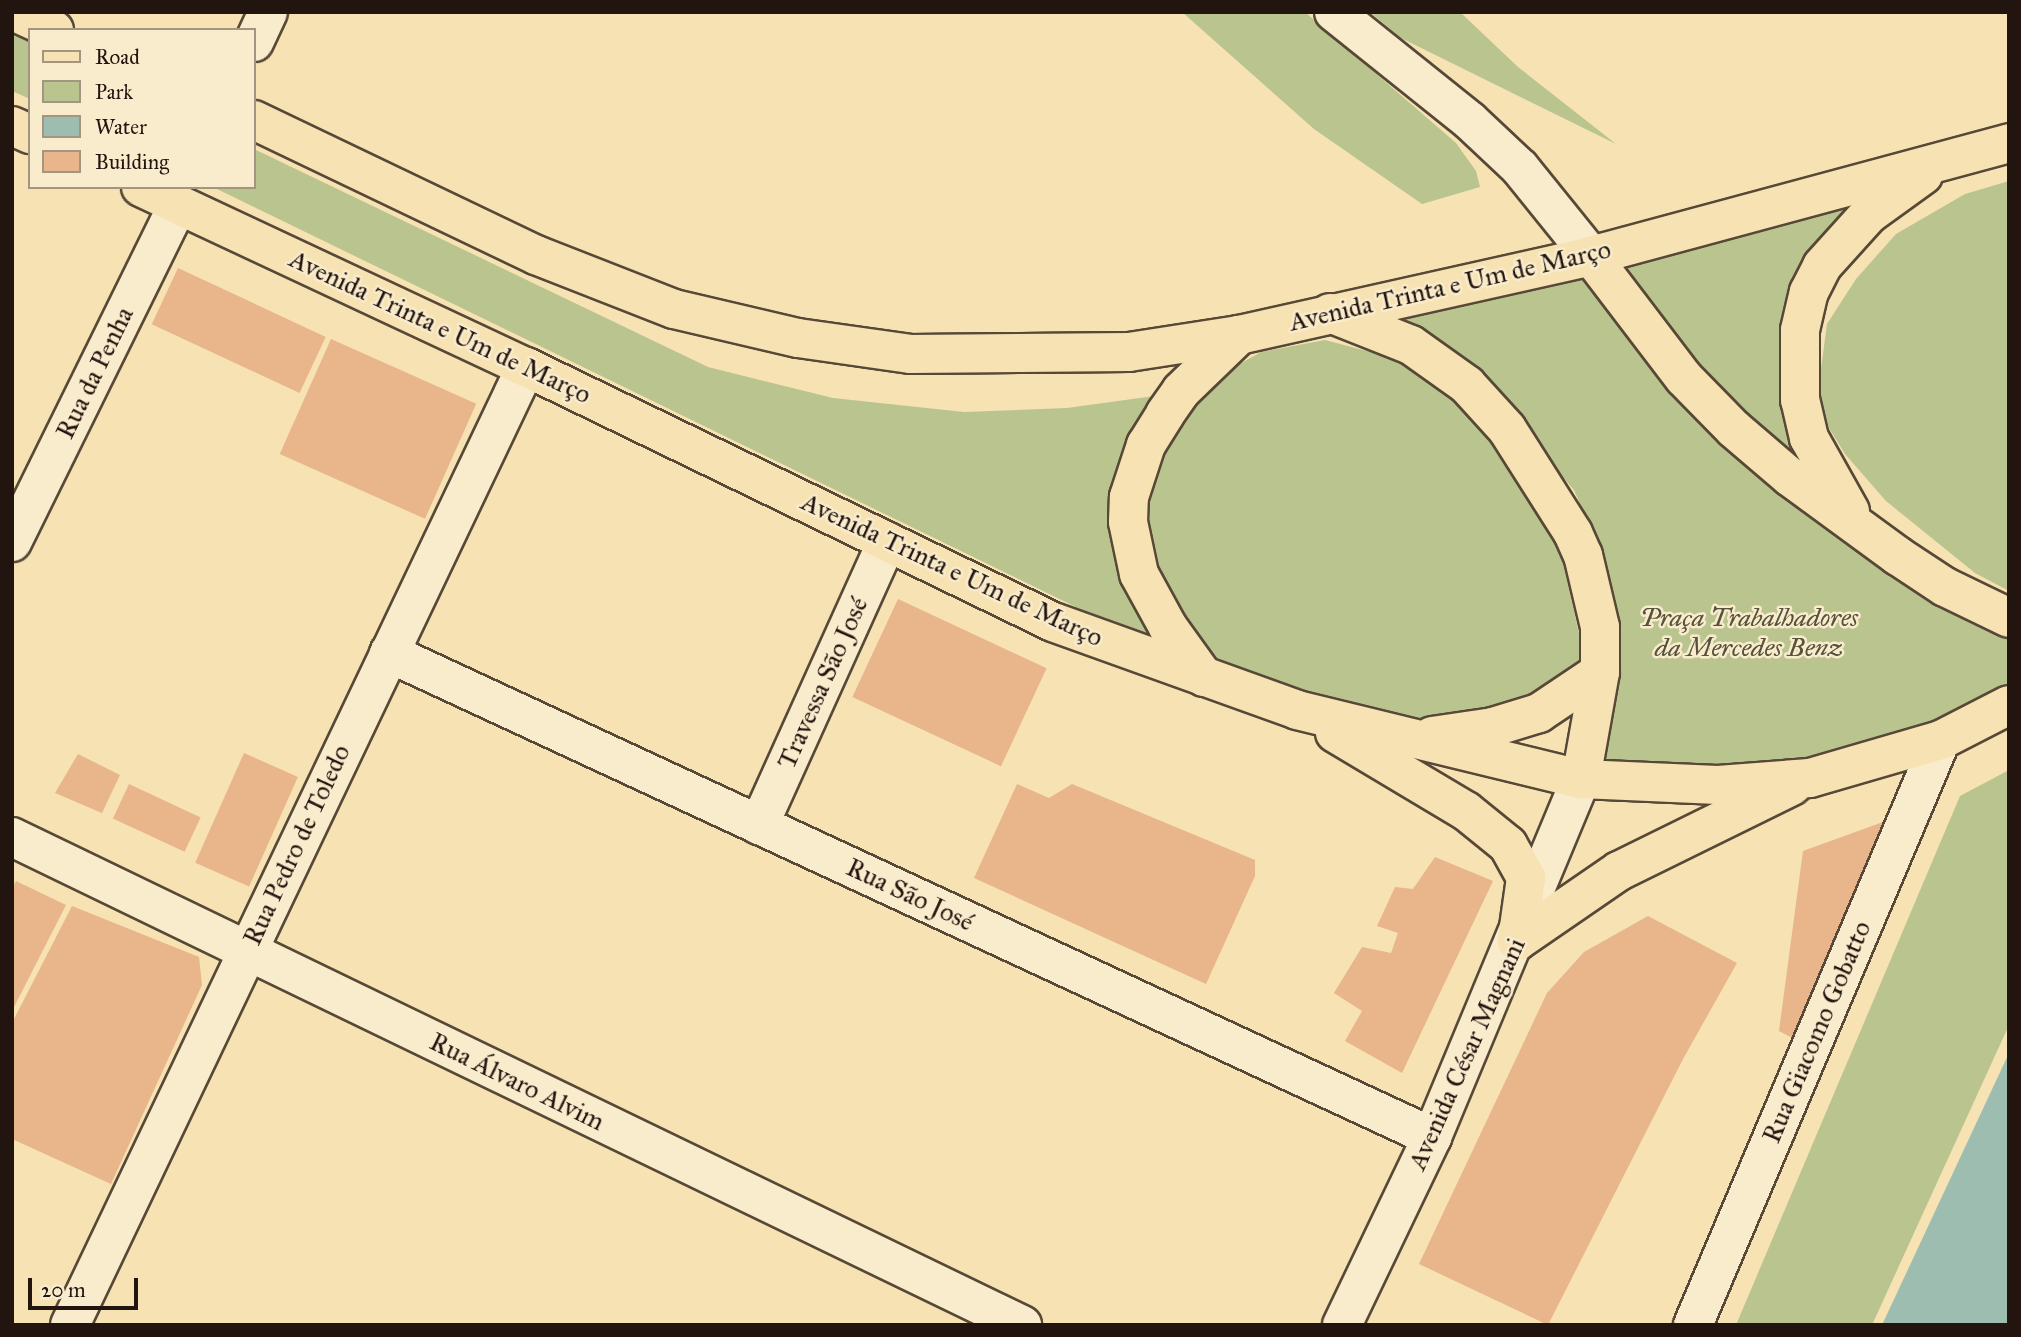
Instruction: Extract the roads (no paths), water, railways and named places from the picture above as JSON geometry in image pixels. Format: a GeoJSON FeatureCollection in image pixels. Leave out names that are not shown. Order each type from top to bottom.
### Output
{"type":"FeatureCollection","features":[{"type":"Feature","properties":{"kind":"main road"},"geometry":{"type":"LineString","coordinates":[[15,12],[50,28]]}},
{"type":"Feature","properties":{"kind":"main road","name":"Avenida Trinta e Um de Março"},"geometry":{"type":"LineString","coordinates":[[256,121],[536,255],[674,309],[798,338],[910,354],[1129,352],[1239,335],[1591,256],[2009,143]]}},
{"type":"Feature","properties":{"kind":"main road"},"geometry":{"type":"LineString","coordinates":[[12,126],[28,133]]}},
{"type":"Feature","properties":{"kind":"main road"},"geometry":{"type":"LineString","coordinates":[[1858,525],[1809,438],[1800,400],[1797,362],[1802,317],[1822,266],[1842,241],[1870,214],[1944,161]]}},
{"type":"Feature","properties":{"kind":"main road","name":"Avenida Trinta e Um de Março"},"geometry":{"type":"LineString","coordinates":[[145,189],[526,367],[1053,622],[1297,710],[1409,740],[1581,779],[1718,785],[1810,778],[1941,740],[2009,705]]}},
{"type":"Feature","properties":{"kind":"main road"},"geometry":{"type":"LineString","coordinates":[[1591,256],[1684,378],[1734,429],[1790,477],[1945,587],[2009,618]]}},
{"type":"Feature","properties":{"kind":"main road"},"geometry":{"type":"LineString","coordinates":[[1330,313],[1411,345],[1441,364],[1507,429],[1558,505],[1583,555],[1600,627],[1600,672],[1581,779]]}},
{"type":"Feature","properties":{"kind":"main road"},"geometry":{"type":"LineString","coordinates":[[1204,677],[1162,618],[1139,574],[1128,522],[1129,497],[1146,445],[1165,414],[1187,384],[1239,335]]}},
{"type":"Feature","properties":{"kind":"main road"},"geometry":{"type":"LineString","coordinates":[[1409,740],[1493,727],[1539,713],[1600,672]]}},
{"type":"Feature","properties":{"kind":"main road"},"geometry":{"type":"LineString","coordinates":[[1297,710],[1466,811],[1508,845],[1527,878],[1517,941]]}},
{"type":"Feature","properties":{"kind":"main road"},"geometry":{"type":"LineString","coordinates":[[1517,941],[1619,871],[1810,778]]}},
{"type":"Feature","properties":{"kind":"street"},"geometry":{"type":"LineString","coordinates":[[256,37],[268,12]]}},
{"type":"Feature","properties":{"kind":"street"},"geometry":{"type":"LineString","coordinates":[[1334,12],[1490,139],[1520,168],[1591,256]]}},
{"type":"Feature","properties":{"kind":"street","name":"Rua da Penha"},"geometry":{"type":"LineString","coordinates":[[12,542],[178,205]]}},
{"type":"Feature","properties":{"kind":"street","name":"Rua Pedro de Toledo"},"geometry":{"type":"LineString","coordinates":[[70,1325],[526,367]]}},
{"type":"Feature","properties":{"kind":"street","name":"Travessa São José"},"geometry":{"type":"LineString","coordinates":[[759,825],[887,542]]}},
{"type":"Feature","properties":{"kind":"street","name":"Rua São José"},"geometry":{"type":"LineString","coordinates":[[389,653],[1432,1137]]}},
{"type":"Feature","properties":{"kind":"street","name":"Rua Giacomo Gobatto"},"geometry":{"type":"LineString","coordinates":[[1693,1325],[1941,740]]}},
{"type":"Feature","properties":{"kind":"street","name":"Avenida César Magnani"},"geometry":{"type":"LineString","coordinates":[[1342,1325],[1432,1137],[1517,941],[1581,779]]}},
{"type":"Feature","properties":{"kind":"street","name":"Rua Álvaro Alvim"},"geometry":{"type":"LineString","coordinates":[[12,837],[1022,1325]]}},
{"type":"Feature","properties":{"kind":"water"},"geometry":{"type":"Polygon","coordinates":[[[2009,1053],[2009,1325],[1882,1325],[2009,1053]]]}},
{"type":"Feature","properties":{"kind":"park label","name":"Praça Trabalhadores da Mercedes Benz"},"geometry":{"type":"Point","coordinates":[1749,633]}}]}
